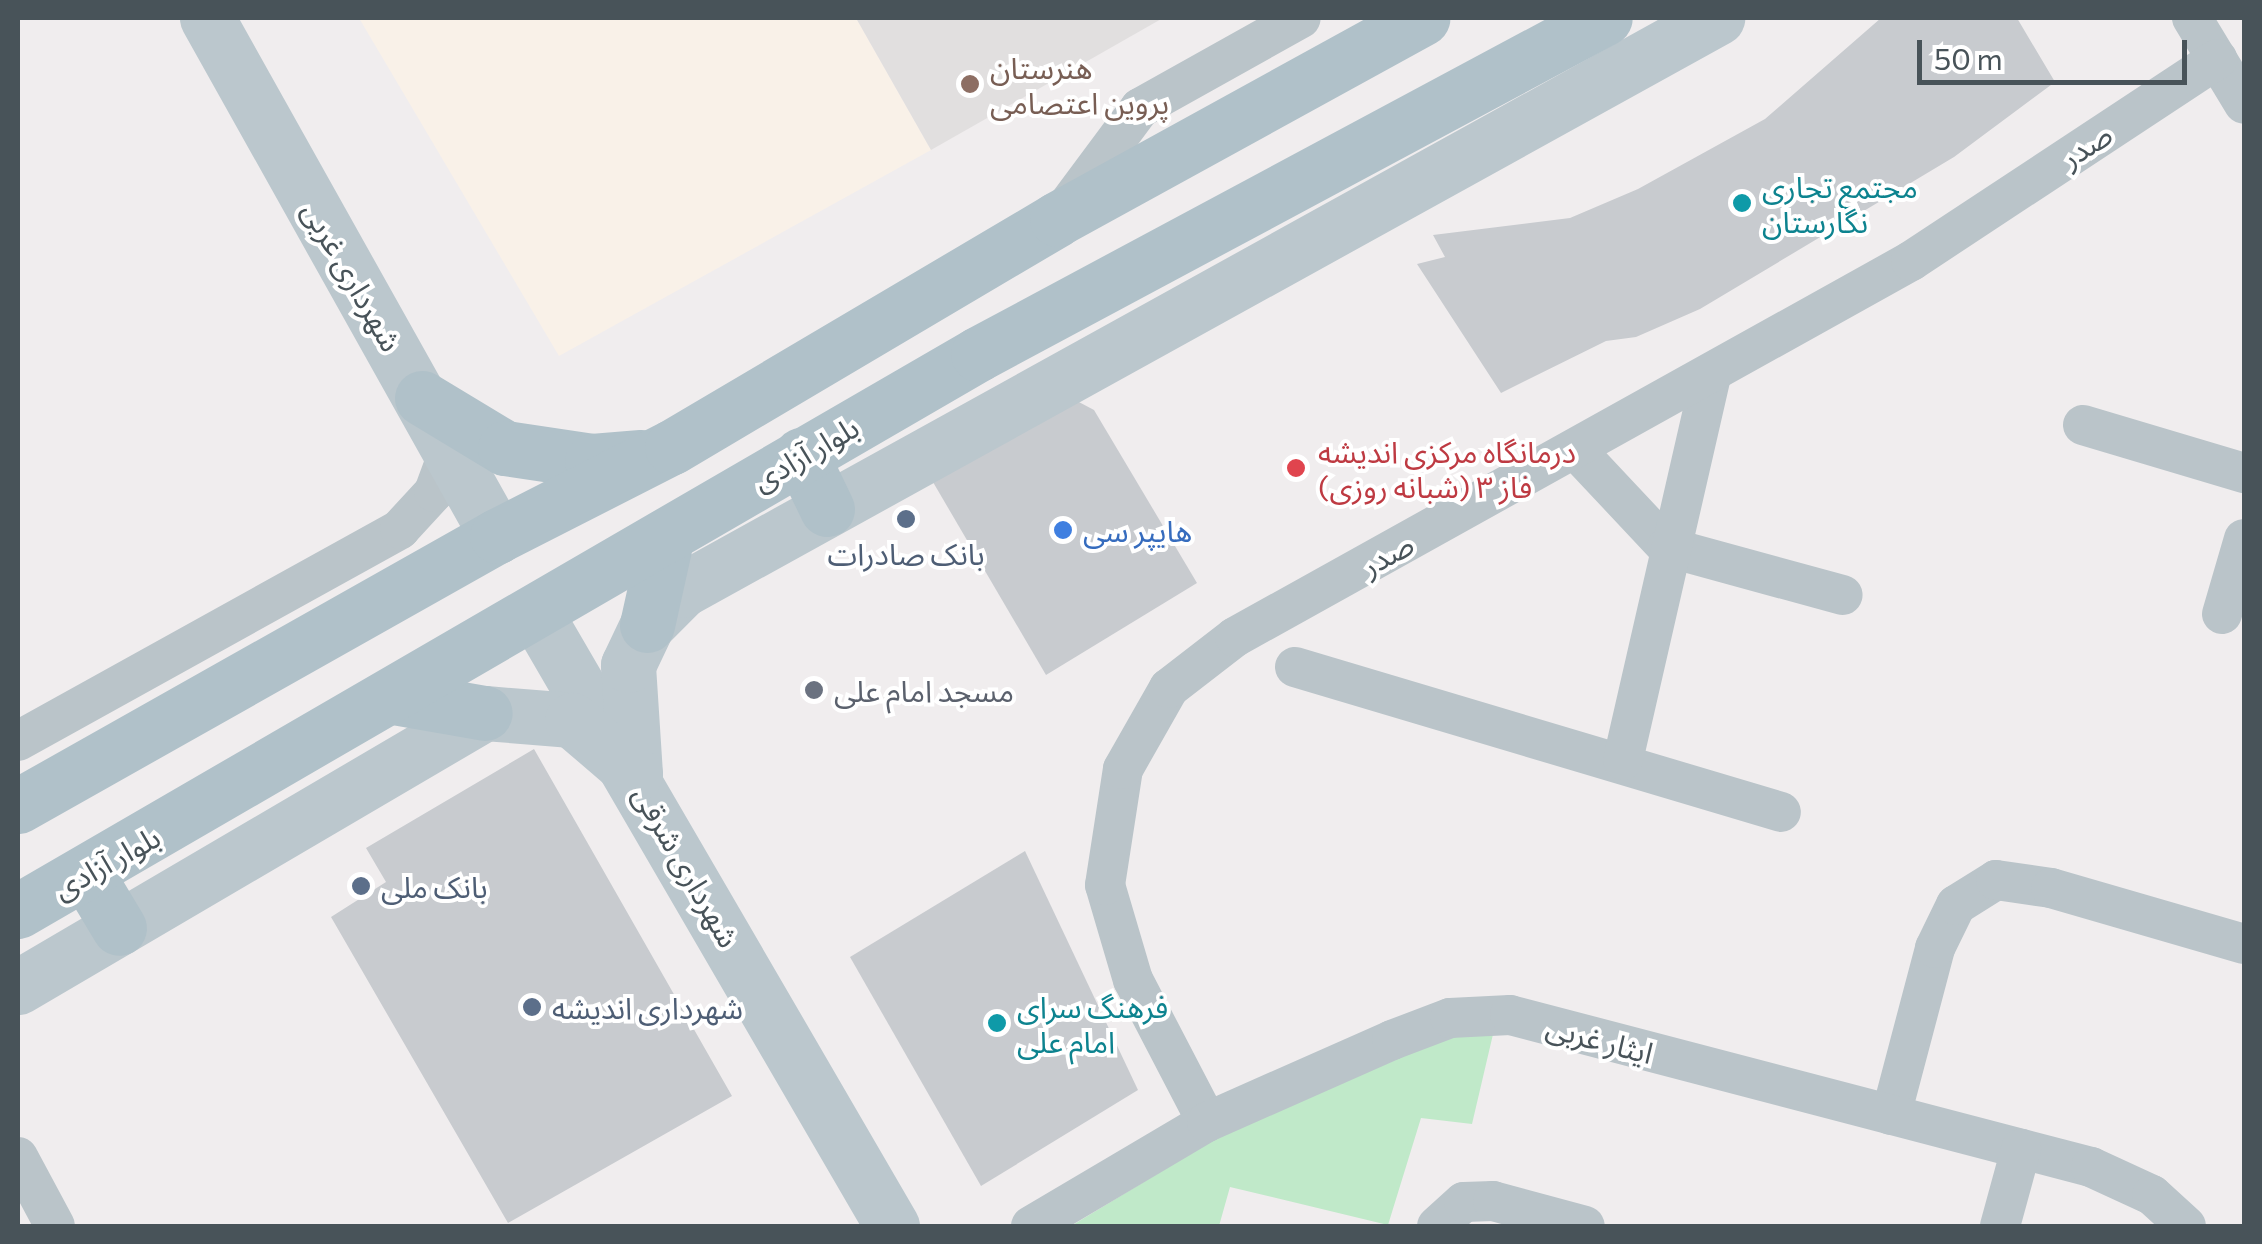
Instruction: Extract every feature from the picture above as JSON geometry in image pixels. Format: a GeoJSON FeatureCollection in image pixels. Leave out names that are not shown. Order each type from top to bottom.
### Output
{"type":"FeatureCollection","features":[{"type":"Feature","properties":{"kind":"main road"},"geometry":{"type":"LineString","coordinates":[[18,806],[498,536],[672,447],[1057,219],[1422,18]]}},
{"type":"Feature","properties":{"kind":"main road","name":"بلوار آزادی"},"geometry":{"type":"LineString","coordinates":[[18,911],[536,614],[801,455],[1605,18]]}},
{"type":"Feature","properties":{"kind":"main road"},"geometry":{"type":"LineString","coordinates":[[422,398],[505,448],[592,461],[630,460],[672,447]]}},
{"type":"Feature","properties":{"kind":"main road"},"geometry":{"type":"LineString","coordinates":[[801,455],[827,509]]}},
{"type":"Feature","properties":{"kind":"main road"},"geometry":{"type":"LineString","coordinates":[[647,625],[667,535]]}},
{"type":"Feature","properties":{"kind":"main road"},"geometry":{"type":"LineString","coordinates":[[393,697],[484,713]]}},
{"type":"Feature","properties":{"kind":"main road"},"geometry":{"type":"LineString","coordinates":[[86,873],[120,928]]}},
{"type":"Feature","properties":{"kind":"street","name":"شهرداری غربی"},"geometry":{"type":"LineString","coordinates":[[208,18],[422,398],[448,454],[498,536]]}},
{"type":"Feature","properties":{"kind":"street"},"geometry":{"type":"LineString","coordinates":[[1057,219],[1140,108],[1302,18]]}},
{"type":"Feature","properties":{"kind":"street"},"geometry":{"type":"LineString","coordinates":[[635,774],[628,664],[647,625],[682,590],[1717,18]]}},
{"type":"Feature","properties":{"kind":"street"},"geometry":{"type":"LineString","coordinates":[[2192,18],[2244,104]]}},
{"type":"Feature","properties":{"kind":"street","name":"صدر"},"geometry":{"type":"LineString","coordinates":[[1206,1122],[1133,980],[1105,884],[1116,799],[1136,739],[1168,688],[1235,637],[1712,376],[1911,260],[2216,59]]}},
{"type":"Feature","properties":{"kind":"street"},"geometry":{"type":"LineString","coordinates":[[1622,760],[1667,547],[1712,376]]}},
{"type":"Feature","properties":{"kind":"street"},"geometry":{"type":"LineString","coordinates":[[2083,425],[2244,473]]}},
{"type":"Feature","properties":{"kind":"street"},"geometry":{"type":"LineString","coordinates":[[1576,450],[1667,547],[1843,595]]}},
{"type":"Feature","properties":{"kind":"street"},"geometry":{"type":"LineString","coordinates":[[18,741],[400,530],[434,492],[448,454]]}},
{"type":"Feature","properties":{"kind":"street"},"geometry":{"type":"LineString","coordinates":[[2222,614],[2244,539]]}},
{"type":"Feature","properties":{"kind":"street","name":"شهرداری شرقی"},"geometry":{"type":"LineString","coordinates":[[536,614],[635,774],[892,1226]]}},
{"type":"Feature","properties":{"kind":"street"},"geometry":{"type":"LineString","coordinates":[[1296,668],[1622,760],[1782,812]]}},
{"type":"Feature","properties":{"kind":"street"},"geometry":{"type":"LineString","coordinates":[[18,987],[484,713],[572,720],[635,774]]}},
{"type":"Feature","properties":{"kind":"street"},"geometry":{"type":"LineString","coordinates":[[1891,1115],[1935,948],[1956,905],[1996,880],[2051,888],[2244,944]]}},
{"type":"Feature","properties":{"kind":"street","name":"ایثار غربی"},"geometry":{"type":"LineString","coordinates":[[1031,1226],[1206,1122],[1450,1018],[1510,1015],[2091,1167],[2152,1195],[2186,1226]]}},
{"type":"Feature","properties":{"kind":"street"},"geometry":{"type":"LineString","coordinates":[[2000,1226],[2021,1149]]}},
{"type":"Feature","properties":{"kind":"street"},"geometry":{"type":"LineString","coordinates":[[18,1157],[56,1226]]}},
{"type":"Feature","properties":{"kind":"street"},"geometry":{"type":"LineString","coordinates":[[1437,1226],[1464,1202],[1493,1200],[1585,1226]]}},
{"type":"Feature","properties":{"kind":"shaded area"},"geometry":{"type":"Polygon","coordinates":[[[359,18],[856,18],[931,150],[559,356],[359,18]]]}},
{"type":"Feature","properties":{"kind":"shaded area","name":"هنرستان پروین اعتصامی"},"geometry":{"type":"Polygon","coordinates":[[[856,18],[1163,18],[931,150],[856,18]]]}},
{"type":"Feature","properties":{"kind":"green space"},"geometry":{"type":"Polygon","coordinates":[[[1464,1028],[1494,1030],[1472,1124],[1421,1118],[1388,1225],[1230,1187],[1219,1226],[1071,1226],[1213,1140],[1464,1028]]]}},
{"type":"Feature","properties":{"kind":"building","name":"مجتمع تجاری نگارستان"},"geometry":{"type":"Polygon","coordinates":[[[1881,18],[2017,18],[2055,82],[1954,157],[1700,309],[1636,337],[1606,341],[1501,393],[1417,264],[1445,257],[1433,235],[1570,218],[1638,189],[1765,119],[1881,18]]]}},
{"type":"Feature","properties":{"kind":"building","name":"هایپر سی"},"geometry":{"type":"Polygon","coordinates":[[[1077,401],[1094,410],[1197,583],[1046,675],[930,477],[1077,401]]]}},
{"type":"Feature","properties":{"kind":"building","name":"شهرداری اندیشه"},"geometry":{"type":"Polygon","coordinates":[[[534,749],[732,1096],[508,1223],[331,917],[386,882],[366,848],[534,749]]]}},
{"type":"Feature","properties":{"kind":"building","name":"فرهنگ سرای امام علی"},"geometry":{"type":"Polygon","coordinates":[[[1025,851],[1138,1090],[981,1186],[850,957],[1025,851]]]}},
{"type":"Feature","properties":{"kind":"place","name":"هنرستان پروین اعتصامی"},"geometry":{"type":"Point","coordinates":[970,84]}},
{"type":"Feature","properties":{"kind":"place","name":"مجتمع تجاری نگارستان"},"geometry":{"type":"Point","coordinates":[1742,203]}},
{"type":"Feature","properties":{"kind":"place","name":"درمانگاه مرکزی اندیشه فاز ۳ (شبانه روزی)"},"geometry":{"type":"Point","coordinates":[1296,468]}},
{"type":"Feature","properties":{"kind":"place","name":"بانک صادرات"},"geometry":{"type":"Point","coordinates":[906,519]}},
{"type":"Feature","properties":{"kind":"place","name":"هایپر سی"},"geometry":{"type":"Point","coordinates":[1063,530]}},
{"type":"Feature","properties":{"kind":"place","name":"مسجد امام علی"},"geometry":{"type":"Point","coordinates":[814,690]}},
{"type":"Feature","properties":{"kind":"place","name":"بانک ملی"},"geometry":{"type":"Point","coordinates":[361,886]}},
{"type":"Feature","properties":{"kind":"place","name":"شهرداری اندیشه"},"geometry":{"type":"Point","coordinates":[532,1007]}},
{"type":"Feature","properties":{"kind":"place","name":"فرهنگ سرای امام علی"},"geometry":{"type":"Point","coordinates":[997,1023]}}]}
